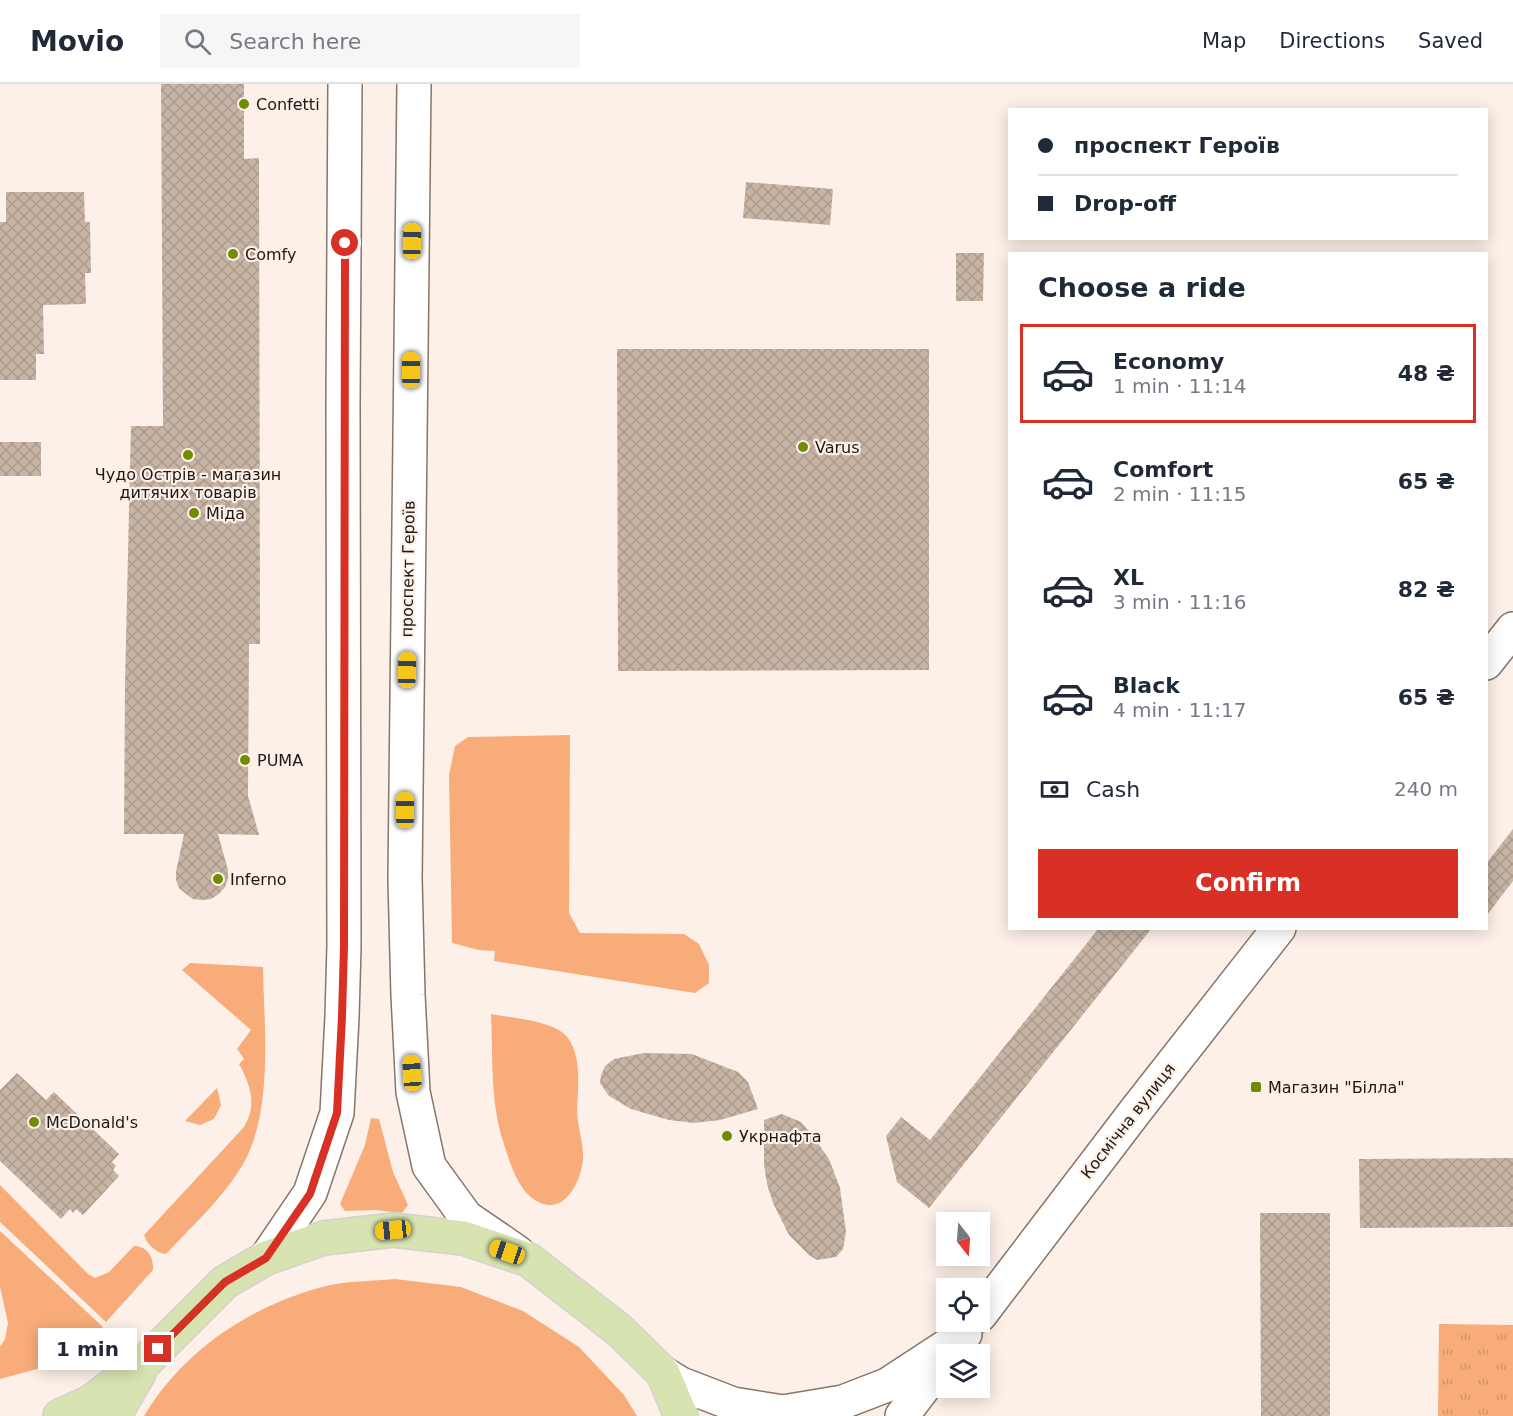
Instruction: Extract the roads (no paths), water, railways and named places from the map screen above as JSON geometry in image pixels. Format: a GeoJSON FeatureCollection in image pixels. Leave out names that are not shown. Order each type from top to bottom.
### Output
{"type":"FeatureCollection","features":[{"type":"Feature","properties":{"kind":"main road"},"geometry":{"type":"LineString","coordinates":[[266,1258],[310,1194],[337,1113],[344,946],[345,84]]}},
{"type":"Feature","properties":{"kind":"main road","name":"проспект Героїв"},"geometry":{"type":"LineString","coordinates":[[414,84],[405,879],[408,995],[414,1092],[429,1166],[466,1217],[529,1260]]}},
{"type":"Feature","properties":{"kind":"main road"},"geometry":{"type":"LineString","coordinates":[[1488,660],[1513,629]]}},
{"type":"Feature","properties":{"kind":"main road","name":"Космічна вулиця"},"geometry":{"type":"LineString","coordinates":[[902,1416],[1277,930]]}},
{"type":"Feature","properties":{"kind":"main road"},"geometry":{"type":"LineString","coordinates":[[60,1416],[88,1403],[146,1361],[225,1282],[266,1258],[324,1238],[393,1230],[463,1238],[529,1260],[620,1330],[663,1373],[681,1416]]}},
{"type":"Feature","properties":{"kind":"main road","name":"Космічна вулиця"},"geometry":{"type":"LineString","coordinates":[[663,1373],[689,1387],[734,1404],[783,1412],[843,1402],[887,1385],[963,1337]]}},
{"type":"Feature","properties":{"kind":"main road"},"geometry":{"type":"LineString","coordinates":[[114,1416],[146,1361]]}},
{"type":"Feature","properties":{"kind":"place","name":"Confetti"},"geometry":{"type":"Point","coordinates":[244,104]}},
{"type":"Feature","properties":{"kind":"place","name":"Comfy"},"geometry":{"type":"Point","coordinates":[233,254]}},
{"type":"Feature","properties":{"kind":"place","name":"Varus"},"geometry":{"type":"Point","coordinates":[803,447]}},
{"type":"Feature","properties":{"kind":"place","name":"Чудо Острів - магазин дитячих товарів"},"geometry":{"type":"Point","coordinates":[188,455]}},
{"type":"Feature","properties":{"kind":"place","name":"Міда"},"geometry":{"type":"Point","coordinates":[194,513]}},
{"type":"Feature","properties":{"kind":"place","name":"PUMA"},"geometry":{"type":"Point","coordinates":[245,760]}},
{"type":"Feature","properties":{"kind":"place","name":"Inferno"},"geometry":{"type":"Point","coordinates":[218,879]}},
{"type":"Feature","properties":{"kind":"place","name":"Магазин \"Білла\""},"geometry":{"type":"Point","coordinates":[1256,1087]}},
{"type":"Feature","properties":{"kind":"place","name":"McDonald's"},"geometry":{"type":"Point","coordinates":[34,1122]}},
{"type":"Feature","properties":{"kind":"place","name":"Укрнафта"},"geometry":{"type":"Point","coordinates":[727,1136]}}]}
